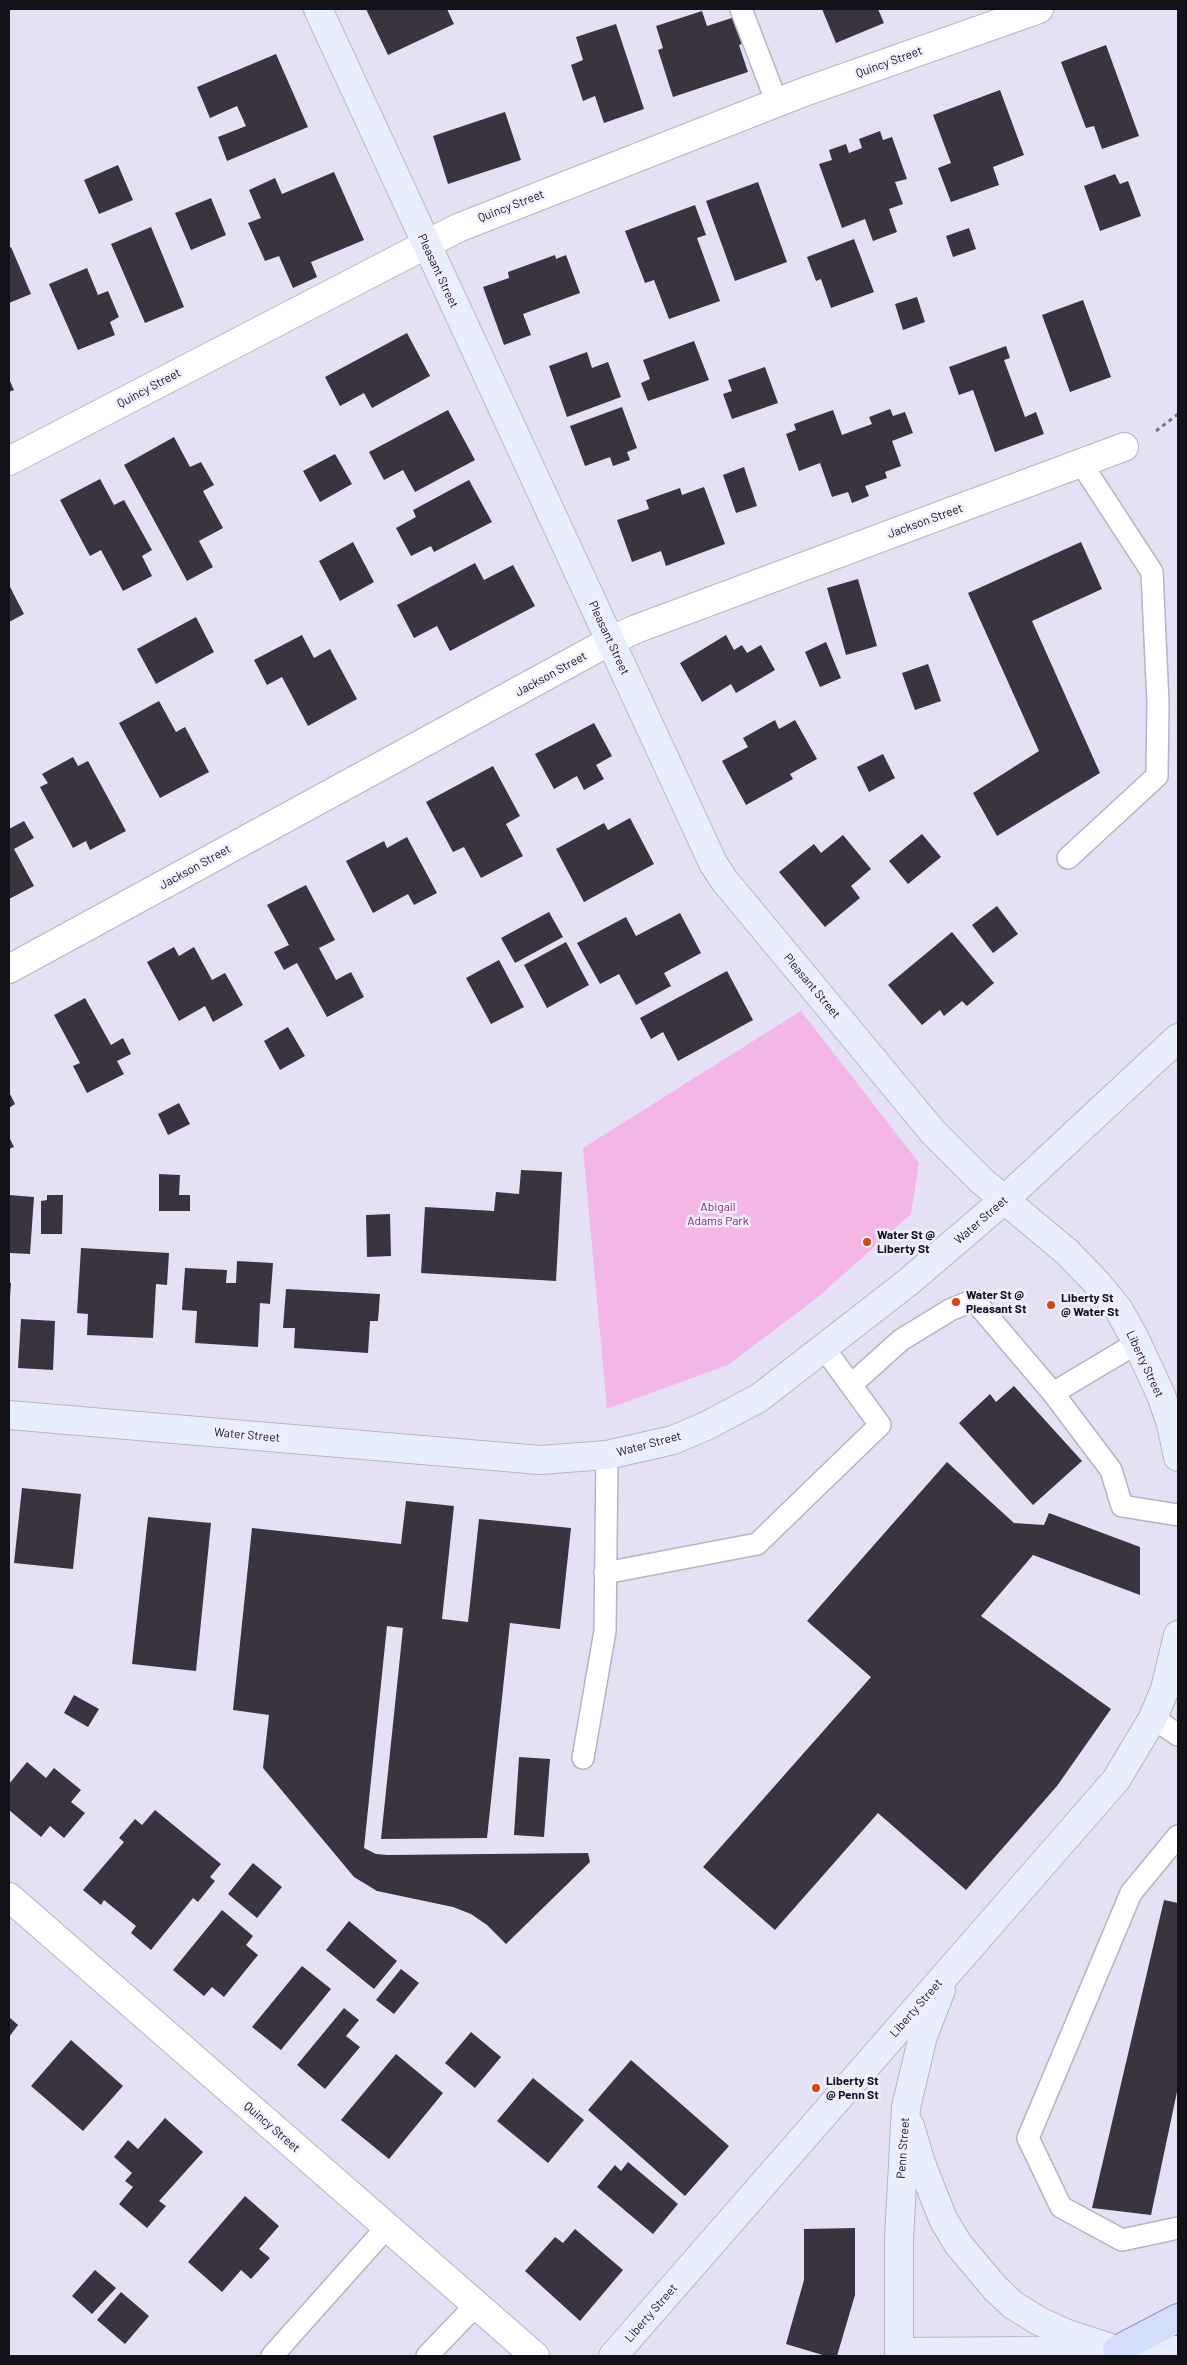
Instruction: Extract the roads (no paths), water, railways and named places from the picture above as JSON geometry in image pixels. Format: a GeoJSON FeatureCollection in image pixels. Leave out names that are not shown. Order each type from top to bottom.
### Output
{"type":"FeatureCollection","features":[{"type":"Feature","properties":{"kind":"main road","name":"Pleasant Street"},"geometry":{"type":"LineString","coordinates":[[318,9],[704,845],[724,880],[933,1132],[1004,1200]]}},
{"type":"Feature","properties":{"kind":"main road","name":"Water Street"},"geometry":{"type":"LineString","coordinates":[[9,1415],[504,1458],[557,1460],[607,1455],[673,1440],[706,1426],[759,1398],[907,1284],[1004,1200],[1178,1038]]}},
{"type":"Feature","properties":{"kind":"main road","name":"Liberty Street"},"geometry":{"type":"LineString","coordinates":[[1004,1200],[1046,1232],[1096,1282],[1119,1310],[1137,1343],[1161,1395],[1171,1424],[1178,1457]]}},
{"type":"Feature","properties":{"kind":"main road","name":"Liberty Street"},"geometry":{"type":"LineString","coordinates":[[613,2356],[1116,1780],[1153,1718],[1165,1689],[1178,1635]]}},
{"type":"Feature","properties":{"kind":"main road","name":"Penn Street"},"geometry":{"type":"LineString","coordinates":[[899,2354],[898,2239],[906,2107],[913,2070],[934,2006],[946,1980],[964,1952]]}},
{"type":"Feature","properties":{"kind":"main road"},"geometry":{"type":"LineString","coordinates":[[906,2107],[931,2192],[958,2244],[976,2266],[1013,2304],[1039,2321],[1065,2333],[1116,2350],[1178,2318]]}},
{"type":"Feature","properties":{"kind":"main road"},"geometry":{"type":"LineString","coordinates":[[899,2354],[1178,2350]]}},
{"type":"Feature","properties":{"kind":"street","name":"Quincy Street"},"geometry":{"type":"LineString","coordinates":[[9,461],[425,244],[477,220],[777,103],[1039,9]]}},
{"type":"Feature","properties":{"kind":"street","name":"Jackson Street"},"geometry":{"type":"LineString","coordinates":[[9,969],[610,641],[636,629],[1124,447]]}},
{"type":"Feature","properties":{"kind":"street","name":"Quincy Street"},"geometry":{"type":"LineString","coordinates":[[9,1897],[535,2356]]}},
{"type":"Feature","properties":{"kind":"lane"},"geometry":{"type":"LineString","coordinates":[[741,9],[777,103]]}},
{"type":"Feature","properties":{"kind":"lane"},"geometry":{"type":"LineString","coordinates":[[1068,858],[1157,776],[1158,703],[1152,572],[1081,463]]}},
{"type":"Feature","properties":{"kind":"lane"},"geometry":{"type":"LineString","coordinates":[[851,1385],[901,1340],[950,1310],[974,1300],[1053,1393],[1111,1470],[1122,1506],[1178,1515]]}},
{"type":"Feature","properties":{"kind":"lane"},"geometry":{"type":"LineString","coordinates":[[1053,1393],[1137,1343]]}},
{"type":"Feature","properties":{"kind":"lane"},"geometry":{"type":"LineString","coordinates":[[606,1573],[757,1544],[880,1425],[824,1348]]}},
{"type":"Feature","properties":{"kind":"lane"},"geometry":{"type":"LineString","coordinates":[[583,1758],[605,1631],[607,1455]]}},
{"type":"Feature","properties":{"kind":"lane"},"geometry":{"type":"LineString","coordinates":[[1153,1718],[1178,1735]]}},
{"type":"Feature","properties":{"kind":"lane"},"geometry":{"type":"LineString","coordinates":[[1178,1836],[1131,1892],[1028,2138],[1060,2207],[1122,2240],[1178,2228]]}},
{"type":"Feature","properties":{"kind":"lane"},"geometry":{"type":"LineString","coordinates":[[272,2356],[387,2227]]}},
{"type":"Feature","properties":{"kind":"lane"},"geometry":{"type":"LineString","coordinates":[[427,2356],[476,2304]]}},
{"type":"Feature","properties":{"kind":"place","name":"Water St @ Liberty St"},"geometry":{"type":"Point","coordinates":[867,1242]}},
{"type":"Feature","properties":{"kind":"place","name":"Water St @ Pleasant St"},"geometry":{"type":"Point","coordinates":[956,1302]}},
{"type":"Feature","properties":{"kind":"place","name":"Liberty St @ Water St"},"geometry":{"type":"Point","coordinates":[1051,1305]}},
{"type":"Feature","properties":{"kind":"place","name":"Liberty St @ Penn St"},"geometry":{"type":"Point","coordinates":[816,2088]}},
{"type":"Feature","properties":{"kind":"park label","name":"Abigail Adams Park"},"geometry":{"type":"Point","coordinates":[718,1214]}}]}
